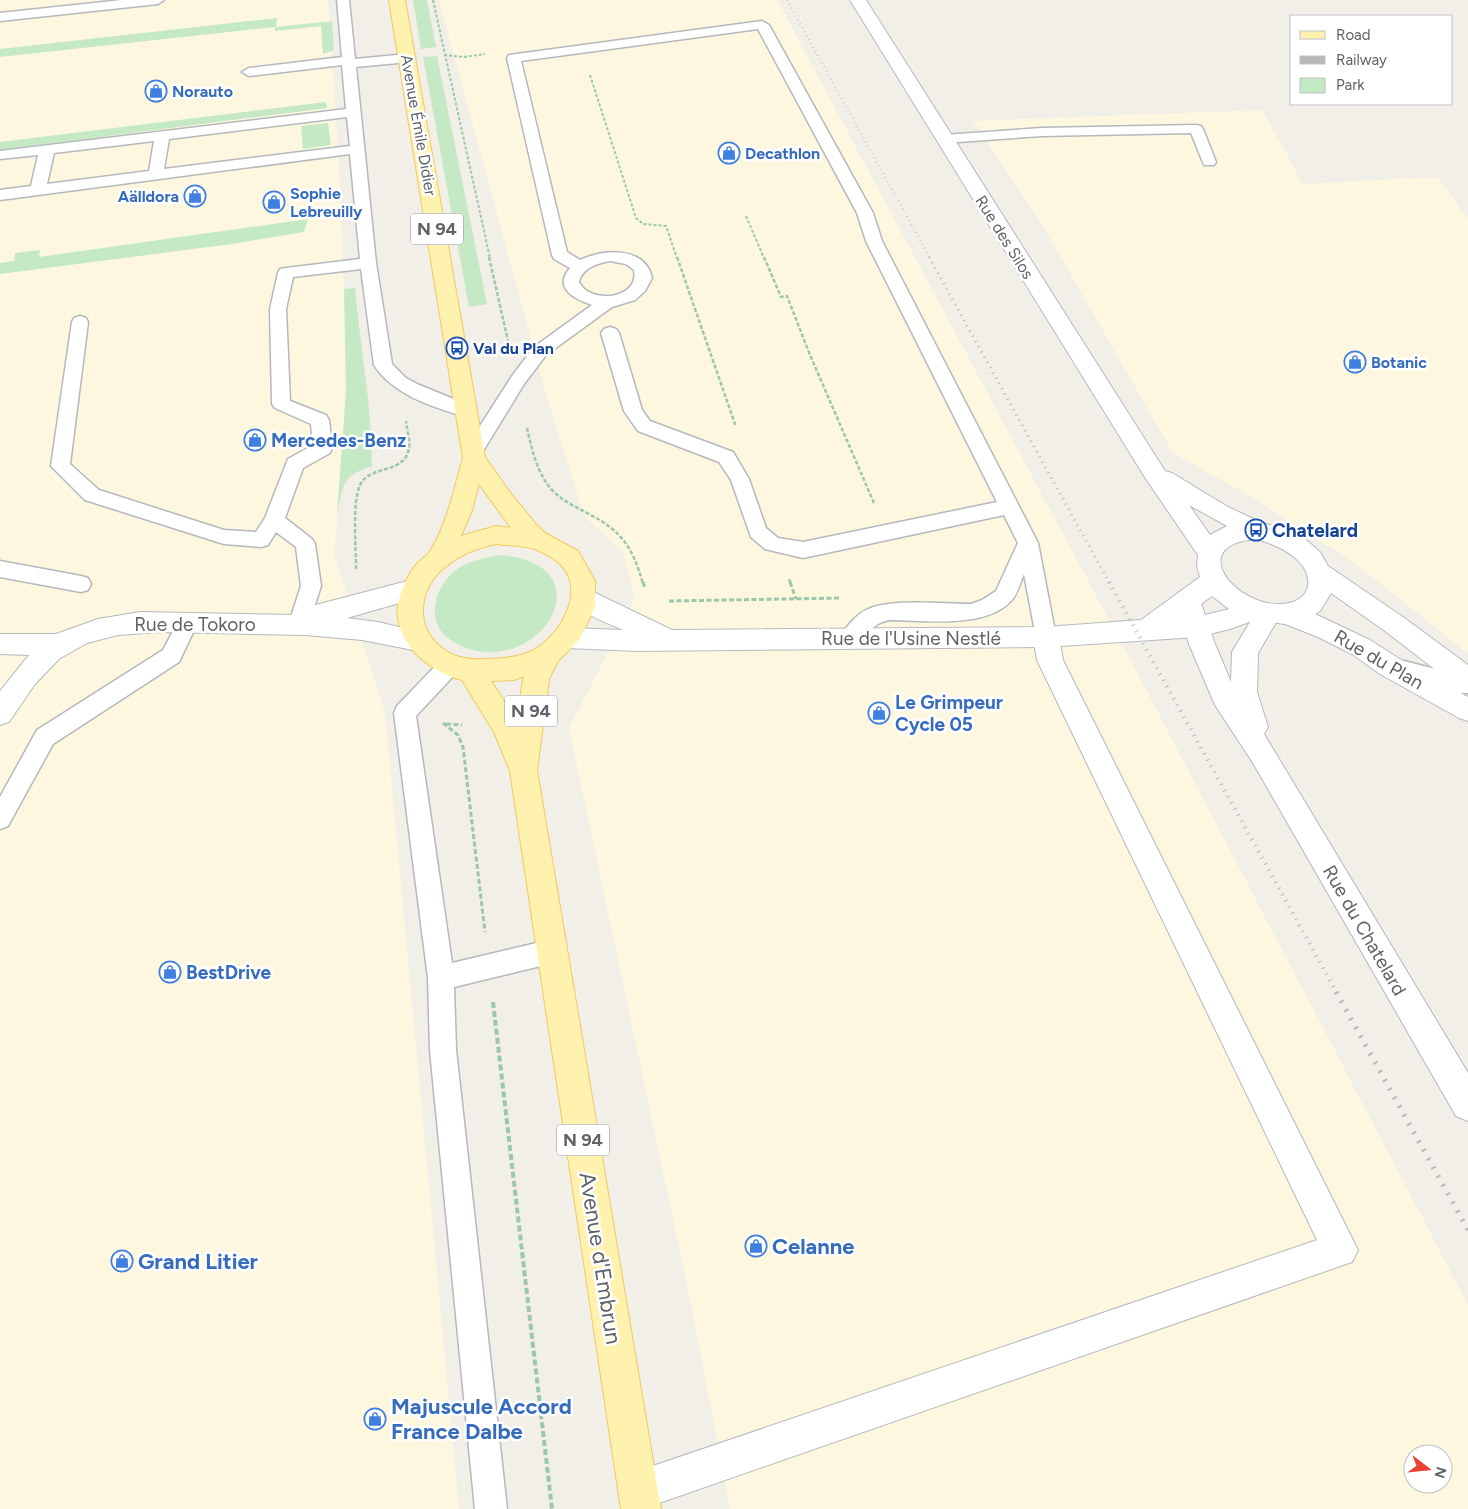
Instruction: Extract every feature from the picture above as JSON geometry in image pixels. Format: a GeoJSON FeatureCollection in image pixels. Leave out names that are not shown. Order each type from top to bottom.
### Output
{"type":"FeatureCollection","features":[{"type":"Feature","properties":{"kind":"main road","name":"Avenue Émile Didier"},"geometry":{"type":"LineString","coordinates":[[398,0],[473,454],[460,510],[439,558]]}},
{"type":"Feature","properties":{"kind":"main road","name":"Avenue Émile Didier"},"geometry":{"type":"LineString","coordinates":[[473,454],[507,508],[520,524],[536,538]]}},
{"type":"Feature","properties":{"kind":"main road"},"geometry":{"type":"LineString","coordinates":[[510,535],[536,538],[563,552],[573,561],[580,572],[585,598],[577,626],[558,646],[524,666],[498,671],[461,668],[430,654],[418,641],[412,624],[410,606],[415,589],[425,572],[439,558],[456,547],[476,539],[510,535]]}},
{"type":"Feature","properties":{"kind":"main road","name":"Avenue d'Embrun"},"geometry":{"type":"LineString","coordinates":[[524,771],[536,679],[558,646]]}},
{"type":"Feature","properties":{"kind":"main road","name":"Avenue d'Embrun"},"geometry":{"type":"LineString","coordinates":[[461,668],[506,727],[524,771],[640,1500]]}},
{"type":"Feature","properties":{"kind":"street","name":"Rue des Silos"},"geometry":{"type":"LineString","coordinates":[[858,0],[1154,473],[1210,554]]}},
{"type":"Feature","properties":{"kind":"street","name":"Rue des Silos"},"geometry":{"type":"LineString","coordinates":[[1154,473],[1220,513],[1256,530]]}},
{"type":"Feature","properties":{"kind":"street"},"geometry":{"type":"LineString","coordinates":[[1256,530],[1276,534],[1295,544],[1310,556],[1319,572],[1321,583],[1319,594],[1312,604],[1301,610],[1270,612],[1238,603],[1223,592],[1214,580],[1209,567],[1210,554],[1215,543],[1226,535],[1240,531],[1256,530]]}},
{"type":"Feature","properties":{"kind":"street","name":"Rue du Plan"},"geometry":{"type":"LineString","coordinates":[[1319,572],[1394,624],[1468,680]]}},
{"type":"Feature","properties":{"kind":"street"},"geometry":{"type":"LineString","coordinates":[[1150,628],[1214,580]]}},
{"type":"Feature","properties":{"kind":"street","name":"Rue de Tokoro"},"geometry":{"type":"LineString","coordinates":[[292,623],[415,589]]}},
{"type":"Feature","properties":{"kind":"street"},"geometry":{"type":"LineString","coordinates":[[585,598],[611,613],[671,640]]}},
{"type":"Feature","properties":{"kind":"street","name":"Rue du Chatelard"},"geometry":{"type":"LineString","coordinates":[[1188,600],[1224,697],[1263,755],[1468,1104]]}},
{"type":"Feature","properties":{"kind":"street","name":"Rue du Plan"},"geometry":{"type":"LineString","coordinates":[[1270,612],[1327,630],[1361,647],[1389,666],[1468,710]]}},
{"type":"Feature","properties":{"kind":"street","name":"Rue de l'Usine Nestlé"},"geometry":{"type":"LineString","coordinates":[[558,646],[600,641],[1046,637],[1197,626],[1270,612]]}},
{"type":"Feature","properties":{"kind":"street","name":"Rue du Chatelard"},"geometry":{"type":"LineString","coordinates":[[1263,755],[1244,692],[1245,652],[1270,612]]}},
{"type":"Feature","properties":{"kind":"street","name":"Rue de Tokoro"},"geometry":{"type":"LineString","coordinates":[[0,714],[22,680],[58,645],[81,634],[115,626],[156,621],[292,623],[356,629],[418,641]]}},
{"type":"Feature","properties":{"kind":"street"},"geometry":{"type":"LineString","coordinates":[[640,1500],[1340,1250],[1050,660],[1046,637]]}},
{"type":"Feature","properties":{"kind":"street"},"geometry":{"type":"LineString","coordinates":[[0,644],[58,645]]}},
{"type":"Feature","properties":{"kind":"lane"},"geometry":{"type":"LineString","coordinates":[[0,17],[158,0]]}},
{"type":"Feature","properties":{"kind":"lane"},"geometry":{"type":"LineString","coordinates":[[343,0],[368,262],[382,365],[403,386],[467,411]]}},
{"type":"Feature","properties":{"kind":"lane"},"geometry":{"type":"LineString","coordinates":[[579,266],[560,255],[514,58],[762,25],[865,213],[874,241],[1028,543],[1046,637]]}},
{"type":"Feature","properties":{"kind":"lane"},"geometry":{"type":"LineString","coordinates":[[249,72],[408,58]]}},
{"type":"Feature","properties":{"kind":"lane"},"geometry":{"type":"LineString","coordinates":[[0,155],[353,112]]}},
{"type":"Feature","properties":{"kind":"lane"},"geometry":{"type":"LineString","coordinates":[[944,140],[1042,132],[1196,129],[1209,162]]}},
{"type":"Feature","properties":{"kind":"lane"},"geometry":{"type":"LineString","coordinates":[[156,175],[162,135]]}},
{"type":"Feature","properties":{"kind":"lane"},"geometry":{"type":"LineString","coordinates":[[38,190],[47,149]]}},
{"type":"Feature","properties":{"kind":"lane"},"geometry":{"type":"LineString","coordinates":[[0,195],[357,149]]}},
{"type":"Feature","properties":{"kind":"lane"},"geometry":{"type":"LineString","coordinates":[[473,454],[518,380],[540,351],[607,302],[629,297],[638,291],[643,284],[644,276],[642,269],[630,259],[610,256],[593,259],[579,266],[574,272],[573,286],[586,298],[607,302]]}},
{"type":"Feature","properties":{"kind":"lane"},"geometry":{"type":"LineString","coordinates":[[80,322],[60,466],[92,495],[224,538],[261,540],[274,520],[295,464],[323,448],[320,420],[280,404],[278,309],[286,273],[368,262]]}},
{"type":"Feature","properties":{"kind":"lane"},"geometry":{"type":"LineString","coordinates":[[610,333],[633,411],[644,426],[726,457],[740,479],[758,532],[772,544],[803,550],[1010,506]]}},
{"type":"Feature","properties":{"kind":"lane"},"geometry":{"type":"LineString","coordinates":[[274,520],[305,544],[311,586],[292,623]]}},
{"type":"Feature","properties":{"kind":"lane"},"geometry":{"type":"LineString","coordinates":[[850,638],[872,616],[889,612],[971,612],[989,606],[1004,596],[1028,543]]}},
{"type":"Feature","properties":{"kind":"lane"},"geometry":{"type":"LineString","coordinates":[[0,569],[81,584]]}},
{"type":"Feature","properties":{"kind":"lane"},"geometry":{"type":"LineString","coordinates":[[0,819],[45,737],[171,656],[188,622]]}},
{"type":"Feature","properties":{"kind":"lane"},"geometry":{"type":"LineString","coordinates":[[1389,666],[1459,684],[1468,684]]}},
{"type":"Feature","properties":{"kind":"lane"},"geometry":{"type":"LineString","coordinates":[[461,668],[405,713],[442,978],[443,1050],[490,1509]]}},
{"type":"Feature","properties":{"kind":"lane"},"geometry":{"type":"LineString","coordinates":[[442,978],[553,950]]}},
{"type":"Feature","properties":{"kind":"path"},"geometry":{"type":"LineString","coordinates":[[433,0],[444,56]]}},
{"type":"Feature","properties":{"kind":"path"},"geometry":{"type":"LineString","coordinates":[[746,216],[780,296],[787,296],[810,355],[887,532]]}},
{"type":"Feature","properties":{"kind":"path"},"geometry":{"type":"LineString","coordinates":[[438,722],[446,724],[458,734],[463,748],[552,1509]]}},
{"type":"Feature","properties":{"kind":"shaded area"},"geometry":{"type":"Polygon","coordinates":[[[0,0],[328,0],[339,162],[346,342],[345,434],[334,554],[385,713],[459,1509],[0,1509],[0,0]]]}},
{"type":"Feature","properties":{"kind":"shaded area"},"geometry":{"type":"Polygon","coordinates":[[[439,0],[777,0],[1131,661],[1468,1305],[1468,1509],[730,1509],[692,1309],[569,728],[635,599],[623,552],[584,516],[546,394],[439,0]]]}},
{"type":"Feature","properties":{"kind":"shaded area"},"geometry":{"type":"Polygon","coordinates":[[[1262,110],[1303,184],[1437,177],[1468,218],[1468,653],[1349,559],[1248,495],[1173,453],[1043,226],[973,121],[1262,110]]]}},
{"type":"Feature","properties":{"kind":"green space"},"geometry":{"type":"Polygon","coordinates":[[[413,0],[427,0],[436,47],[421,49],[413,0]]]}},
{"type":"Feature","properties":{"kind":"green space"},"geometry":{"type":"Polygon","coordinates":[[[277,18],[276,27],[332,21],[334,50],[323,54],[321,26],[275,31],[275,27],[0,57],[0,49],[277,18]]]}},
{"type":"Feature","properties":{"kind":"green space"},"geometry":{"type":"Polygon","coordinates":[[[437,56],[487,304],[469,307],[423,57],[437,56]]]}},
{"type":"Feature","properties":{"kind":"green space"},"geometry":{"type":"Polygon","coordinates":[[[326,102],[327,108],[0,150],[0,142],[326,102]]]}},
{"type":"Feature","properties":{"kind":"green space"},"geometry":{"type":"Polygon","coordinates":[[[328,123],[331,145],[303,149],[301,126],[328,123]]]}},
{"type":"Feature","properties":{"kind":"green space"},"geometry":{"type":"Polygon","coordinates":[[[308,219],[304,232],[232,244],[0,274],[0,263],[14,261],[15,253],[40,250],[39,257],[308,219]]]}},
{"type":"Feature","properties":{"kind":"green space"},"geometry":{"type":"Polygon","coordinates":[[[355,288],[368,399],[372,466],[349,478],[343,489],[337,514],[346,391],[344,289],[355,288]]]}},
{"type":"Feature","properties":{"kind":"green space"},"geometry":{"type":"Polygon","coordinates":[[[498,555],[533,563],[552,579],[557,599],[550,619],[533,637],[510,649],[482,652],[452,641],[443,633],[437,624],[436,602],[445,582],[462,566],[479,559],[498,555]]]}},
{"type":"Feature","properties":{"kind":"railway"},"geometry":{"type":"LineString","coordinates":[[787,0],[930,258]]}},
{"type":"Feature","properties":{"kind":"railway"},"geometry":{"type":"LineString","coordinates":[[929,257],[1110,584]]}},
{"type":"Feature","properties":{"kind":"railway"},"geometry":{"type":"LineString","coordinates":[[1109,582],[1337,993]]}},
{"type":"Feature","properties":{"kind":"railway"},"geometry":{"type":"LineString","coordinates":[[1336,992],[1468,1230]]}},
{"type":"Feature","properties":{"kind":"place","name":"Norauto"},"geometry":{"type":"Point","coordinates":[156,91]}},
{"type":"Feature","properties":{"kind":"place","name":"Decathlon"},"geometry":{"type":"Point","coordinates":[729,153]}},
{"type":"Feature","properties":{"kind":"place","name":"Aälldora"},"geometry":{"type":"Point","coordinates":[195,196]}},
{"type":"Feature","properties":{"kind":"place","name":"Sophie Lebreuilly"},"geometry":{"type":"Point","coordinates":[274,202]}},
{"type":"Feature","properties":{"kind":"place","name":"Val du Plan"},"geometry":{"type":"Point","coordinates":[457,348]}},
{"type":"Feature","properties":{"kind":"place","name":"Botanic"},"geometry":{"type":"Point","coordinates":[1355,362]}},
{"type":"Feature","properties":{"kind":"place","name":"Mercedes-Benz"},"geometry":{"type":"Point","coordinates":[255,440]}},
{"type":"Feature","properties":{"kind":"place","name":"Chatelard"},"geometry":{"type":"Point","coordinates":[1256,530]}},
{"type":"Feature","properties":{"kind":"place","name":"Le Grimpeur Cycle 05"},"geometry":{"type":"Point","coordinates":[879,713]}},
{"type":"Feature","properties":{"kind":"place","name":"BestDrive"},"geometry":{"type":"Point","coordinates":[170,972]}},
{"type":"Feature","properties":{"kind":"place","name":"Celanne"},"geometry":{"type":"Point","coordinates":[756,1246]}},
{"type":"Feature","properties":{"kind":"place","name":"Grand Litier"},"geometry":{"type":"Point","coordinates":[122,1261]}},
{"type":"Feature","properties":{"kind":"place","name":"Majuscule Accord France Dalbe"},"geometry":{"type":"Point","coordinates":[375,1419]}}]}
